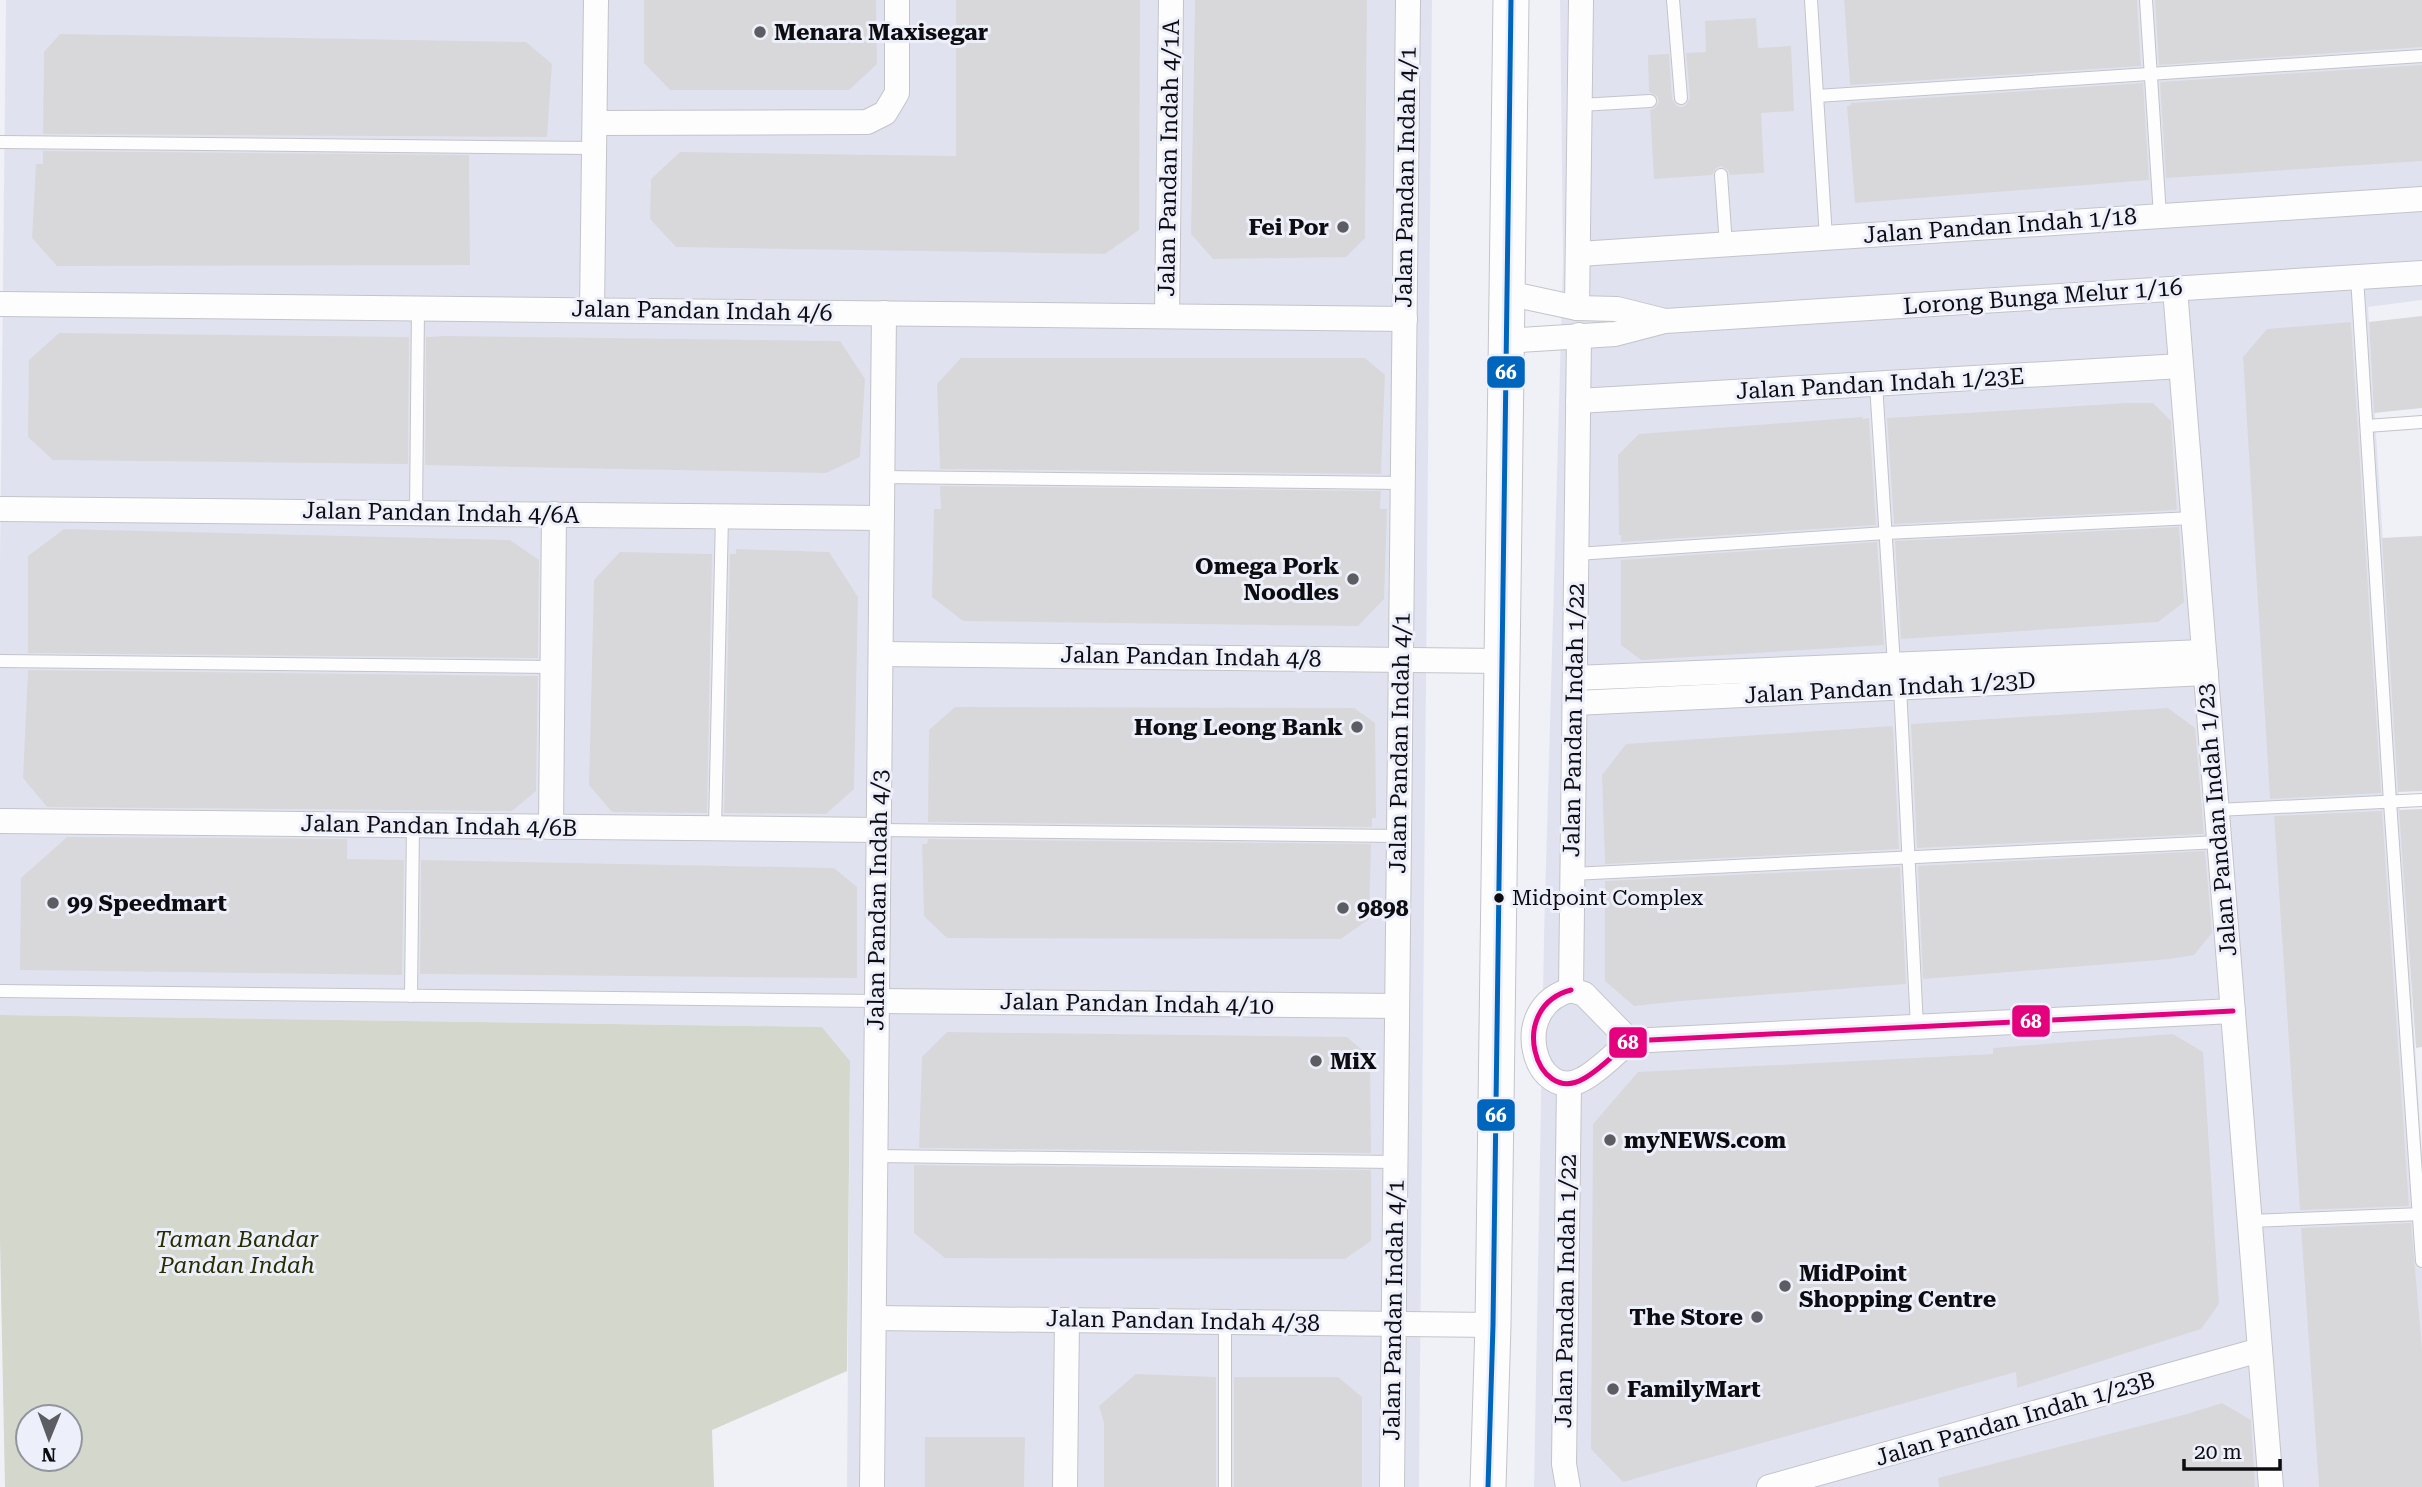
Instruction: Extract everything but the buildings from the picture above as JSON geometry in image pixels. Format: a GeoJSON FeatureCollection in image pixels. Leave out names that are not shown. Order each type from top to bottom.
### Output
{"type":"FeatureCollection","features":[{"type":"Feature","properties":{"kind":"street"},"geometry":{"type":"LineString","coordinates":[[592,310],[596,0]]}},
{"type":"Feature","properties":{"kind":"street"},"geometry":{"type":"LineString","coordinates":[[594,123],[867,122],[885,113],[897,93],[897,0]]}},
{"type":"Feature","properties":{"kind":"street","name":"Jalan Pandan Indah 4/1A"},"geometry":{"type":"LineString","coordinates":[[1167,316],[1171,0]]}},
{"type":"Feature","properties":{"kind":"street","name":"Jalan Pandan Indah 4/1"},"geometry":{"type":"LineString","coordinates":[[1392,1487],[1408,0]]}},
{"type":"Feature","properties":{"kind":"street"},"geometry":{"type":"LineString","coordinates":[[1488,1487],[1493,1325],[1511,0]]}},
{"type":"Feature","properties":{"kind":"street"},"geometry":{"type":"LineString","coordinates":[[1577,308],[1581,0]]}},
{"type":"Feature","properties":{"kind":"street","name":"Jalan Pandan Indah 1/18"},"geometry":{"type":"LineString","coordinates":[[1579,254],[2422,199]]}},
{"type":"Feature","properties":{"kind":"street","name":"Lorong Bunga Melur 1/16"},"geometry":{"type":"LineString","coordinates":[[1506,341],[1615,334],[1665,321],[2422,273]]}},
{"type":"Feature","properties":{"kind":"street","name":"Jalan Pandan Indah 1/23"},"geometry":{"type":"LineString","coordinates":[[2175,289],[2271,1487]]}},
{"type":"Feature","properties":{"kind":"street","name":"Lorong Bunga Melur 1/16"},"geometry":{"type":"LineString","coordinates":[[1507,293],[1577,308],[1617,309],[1665,321]]}},
{"type":"Feature","properties":{"kind":"street","name":"Jalan Pandan Indah 4/6"},"geometry":{"type":"LineString","coordinates":[[0,304],[1405,319]]}},
{"type":"Feature","properties":{"kind":"street","name":"Jalan Pandan Indah 4/3"},"geometry":{"type":"LineString","coordinates":[[872,1487],[884,313]]}},
{"type":"Feature","properties":{"kind":"street","name":"Jalan Pandan Indah 1/22"},"geometry":{"type":"LineString","coordinates":[[1571,990],[1579,335]]}},
{"type":"Feature","properties":{"kind":"street","name":"Jalan Pandan Indah 1/23E"},"geometry":{"type":"LineString","coordinates":[[1578,401],[2181,366]]}},
{"type":"Feature","properties":{"kind":"street","name":"Jalan Pandan Indah 4/6A"},"geometry":{"type":"LineString","coordinates":[[0,509],[882,518]]}},
{"type":"Feature","properties":{"kind":"street"},"geometry":{"type":"LineString","coordinates":[[551,827],[554,514]]}},
{"type":"Feature","properties":{"kind":"street","name":"Jalan Pandan Indah 4/8"},"geometry":{"type":"LineString","coordinates":[[881,654],[1502,661]]}},
{"type":"Feature","properties":{"kind":"street","name":"Jalan Pandan Indah 1/23D"},"geometry":{"type":"LineString","coordinates":[[1575,703],[1897,676],[2204,662]]}},
{"type":"Feature","properties":{"kind":"street","name":"Jalan Pandan Indah 1/23D"},"geometry":{"type":"LineString","coordinates":[[1575,678],[1897,676]]}},
{"type":"Feature","properties":{"kind":"street","name":"Jalan Pandan Indah 4/6B"},"geometry":{"type":"LineString","coordinates":[[0,821],[879,830]]}},
{"type":"Feature","properties":{"kind":"street"},"geometry":{"type":"LineString","coordinates":[[1630,1041],[1584,994],[1571,990],[1559,993],[1539,1012],[1532,1039],[1538,1065],[1546,1075],[1569,1084],[1583,1080],[1630,1041],[2233,1012]]}},
{"type":"Feature","properties":{"kind":"street","name":"Jalan Pandan Indah 4/10"},"geometry":{"type":"LineString","coordinates":[[877,1001],[1398,1006]]}},
{"type":"Feature","properties":{"kind":"street"},"geometry":{"type":"LineString","coordinates":[[1497,1038],[1532,1039]]}},
{"type":"Feature","properties":{"kind":"street","name":"Jalan Pandan Indah 1/22"},"geometry":{"type":"LineString","coordinates":[[1568,1487],[1564,1464],[1569,1084]]}},
{"type":"Feature","properties":{"kind":"street","name":"Jalan Pandan Indah 4/38"},"geometry":{"type":"LineString","coordinates":[[874,1318],[1493,1325]]}},
{"type":"Feature","properties":{"kind":"street"},"geometry":{"type":"LineString","coordinates":[[1065,1487],[1067,1320]]}},
{"type":"Feature","properties":{"kind":"street","name":"Jalan Pandan Indah 1/23B"},"geometry":{"type":"LineString","coordinates":[[1769,1487],[2260,1350]]}},
{"type":"Feature","properties":{"kind":"lane"},"geometry":{"type":"LineString","coordinates":[[1674,0],[1681,98]]}},
{"type":"Feature","properties":{"kind":"lane"},"geometry":{"type":"LineString","coordinates":[[1811,0],[1826,238]]}},
{"type":"Feature","properties":{"kind":"lane"},"geometry":{"type":"LineString","coordinates":[[2146,0],[2160,216]]}},
{"type":"Feature","properties":{"kind":"lane"},"geometry":{"type":"LineString","coordinates":[[1817,96],[2422,56]]}},
{"type":"Feature","properties":{"kind":"lane"},"geometry":{"type":"LineString","coordinates":[[1580,105],[1650,100]]}},
{"type":"Feature","properties":{"kind":"lane"},"geometry":{"type":"LineString","coordinates":[[0,142],[594,148]]}},
{"type":"Feature","properties":{"kind":"lane"},"geometry":{"type":"LineString","coordinates":[[1721,175],[1726,245]]}},
{"type":"Feature","properties":{"kind":"lane"},"geometry":{"type":"LineString","coordinates":[[2357,277],[2422,1261]]}},
{"type":"Feature","properties":{"kind":"lane"},"geometry":{"type":"LineString","coordinates":[[416,513],[418,308]]}},
{"type":"Feature","properties":{"kind":"lane"},"geometry":{"type":"LineString","coordinates":[[1876,384],[1909,857],[1917,1027]]}},
{"type":"Feature","properties":{"kind":"lane"},"geometry":{"type":"LineString","coordinates":[[2367,426],[2422,422]]}},
{"type":"Feature","properties":{"kind":"lane"},"geometry":{"type":"LineString","coordinates":[[882,477],[1403,483]]}},
{"type":"Feature","properties":{"kind":"lane"},"geometry":{"type":"LineString","coordinates":[[716,828],[722,516]]}},
{"type":"Feature","properties":{"kind":"lane"},"geometry":{"type":"LineString","coordinates":[[1577,554],[1886,533],[2193,518]]}},
{"type":"Feature","properties":{"kind":"lane"},"geometry":{"type":"LineString","coordinates":[[0,661],[552,667]]}},
{"type":"Feature","properties":{"kind":"lane"},"geometry":{"type":"LineString","coordinates":[[2217,810],[2422,800]]}},
{"type":"Feature","properties":{"kind":"lane"},"geometry":{"type":"LineString","coordinates":[[411,996],[413,825]]}},
{"type":"Feature","properties":{"kind":"lane"},"geometry":{"type":"LineString","coordinates":[[879,830],[1399,836]]}},
{"type":"Feature","properties":{"kind":"lane"},"geometry":{"type":"LineString","coordinates":[[1572,874],[2219,842]]}},
{"type":"Feature","properties":{"kind":"lane"},"geometry":{"type":"LineString","coordinates":[[0,991],[877,1001]]}},
{"type":"Feature","properties":{"kind":"lane"},"geometry":{"type":"LineString","coordinates":[[875,1156],[1396,1162]]}},
{"type":"Feature","properties":{"kind":"lane"},"geometry":{"type":"LineString","coordinates":[[2250,1221],[2420,1214]]}},
{"type":"Feature","properties":{"kind":"lane"},"geometry":{"type":"LineString","coordinates":[[1225,1321],[1225,1487]]}},
{"type":"Feature","properties":{"kind":"shaded area"},"geometry":{"type":"Polygon","coordinates":[[[6,0],[1432,0],[1419,1487],[847,1487],[850,1061],[822,1027],[0,1015],[0,562],[6,0]]]}},
{"type":"Feature","properties":{"kind":"shaded area"},"geometry":{"type":"Polygon","coordinates":[[[1560,0],[2422,0],[2422,300],[2368,307],[2422,1158],[2422,1487],[1534,1487],[1544,936],[1563,261],[1560,0]]]}},
{"type":"Feature","properties":{"kind":"green space","name":"Taman Bandar Pandan Indah"},"geometry":{"type":"Polygon","coordinates":[[[0,1015],[822,1027],[850,1061],[847,1371],[712,1430],[714,1487],[5,1487],[0,1240],[0,1015]]]}},
{"type":"Feature","properties":{"kind":"transit line","name":"66"},"geometry":{"type":"LineString","coordinates":[[1488,1487],[1493,1325],[1511,0]]}},
{"type":"Feature","properties":{"kind":"transit line","name":"68"},"geometry":{"type":"LineString","coordinates":[[1571,990],[1551,1000],[1539,1015],[1534,1033],[1535,1051],[1541,1067],[1552,1079],[1566,1084],[1589,1075],[1630,1041],[2233,1011]]}},
{"type":"Feature","properties":{"kind":"place","name":"Menara Maxisegar"},"geometry":{"type":"Point","coordinates":[760,32]}},
{"type":"Feature","properties":{"kind":"place","name":"Fei Por"},"geometry":{"type":"Point","coordinates":[1343,227]}},
{"type":"Feature","properties":{"kind":"place","name":"Omega Pork Noodles"},"geometry":{"type":"Point","coordinates":[1353,579]}},
{"type":"Feature","properties":{"kind":"place","name":"Hong Leong Bank"},"geometry":{"type":"Point","coordinates":[1357,727]}},
{"type":"Feature","properties":{"kind":"place","name":"Midpoint Complex"},"geometry":{"type":"Point","coordinates":[1499,898]}},
{"type":"Feature","properties":{"kind":"place","name":"99 Speedmart"},"geometry":{"type":"Point","coordinates":[53,903]}},
{"type":"Feature","properties":{"kind":"place","name":"9898"},"geometry":{"type":"Point","coordinates":[1343,908]}},
{"type":"Feature","properties":{"kind":"place","name":"MiX"},"geometry":{"type":"Point","coordinates":[1316,1061]}},
{"type":"Feature","properties":{"kind":"place","name":"myNEWS.com"},"geometry":{"type":"Point","coordinates":[1610,1140]}},
{"type":"Feature","properties":{"kind":"place","name":"MidPoint Shopping Centre"},"geometry":{"type":"Point","coordinates":[1785,1286]}},
{"type":"Feature","properties":{"kind":"place","name":"The Store"},"geometry":{"type":"Point","coordinates":[1757,1317]}},
{"type":"Feature","properties":{"kind":"place","name":"FamilyMart"},"geometry":{"type":"Point","coordinates":[1613,1389]}}]}
